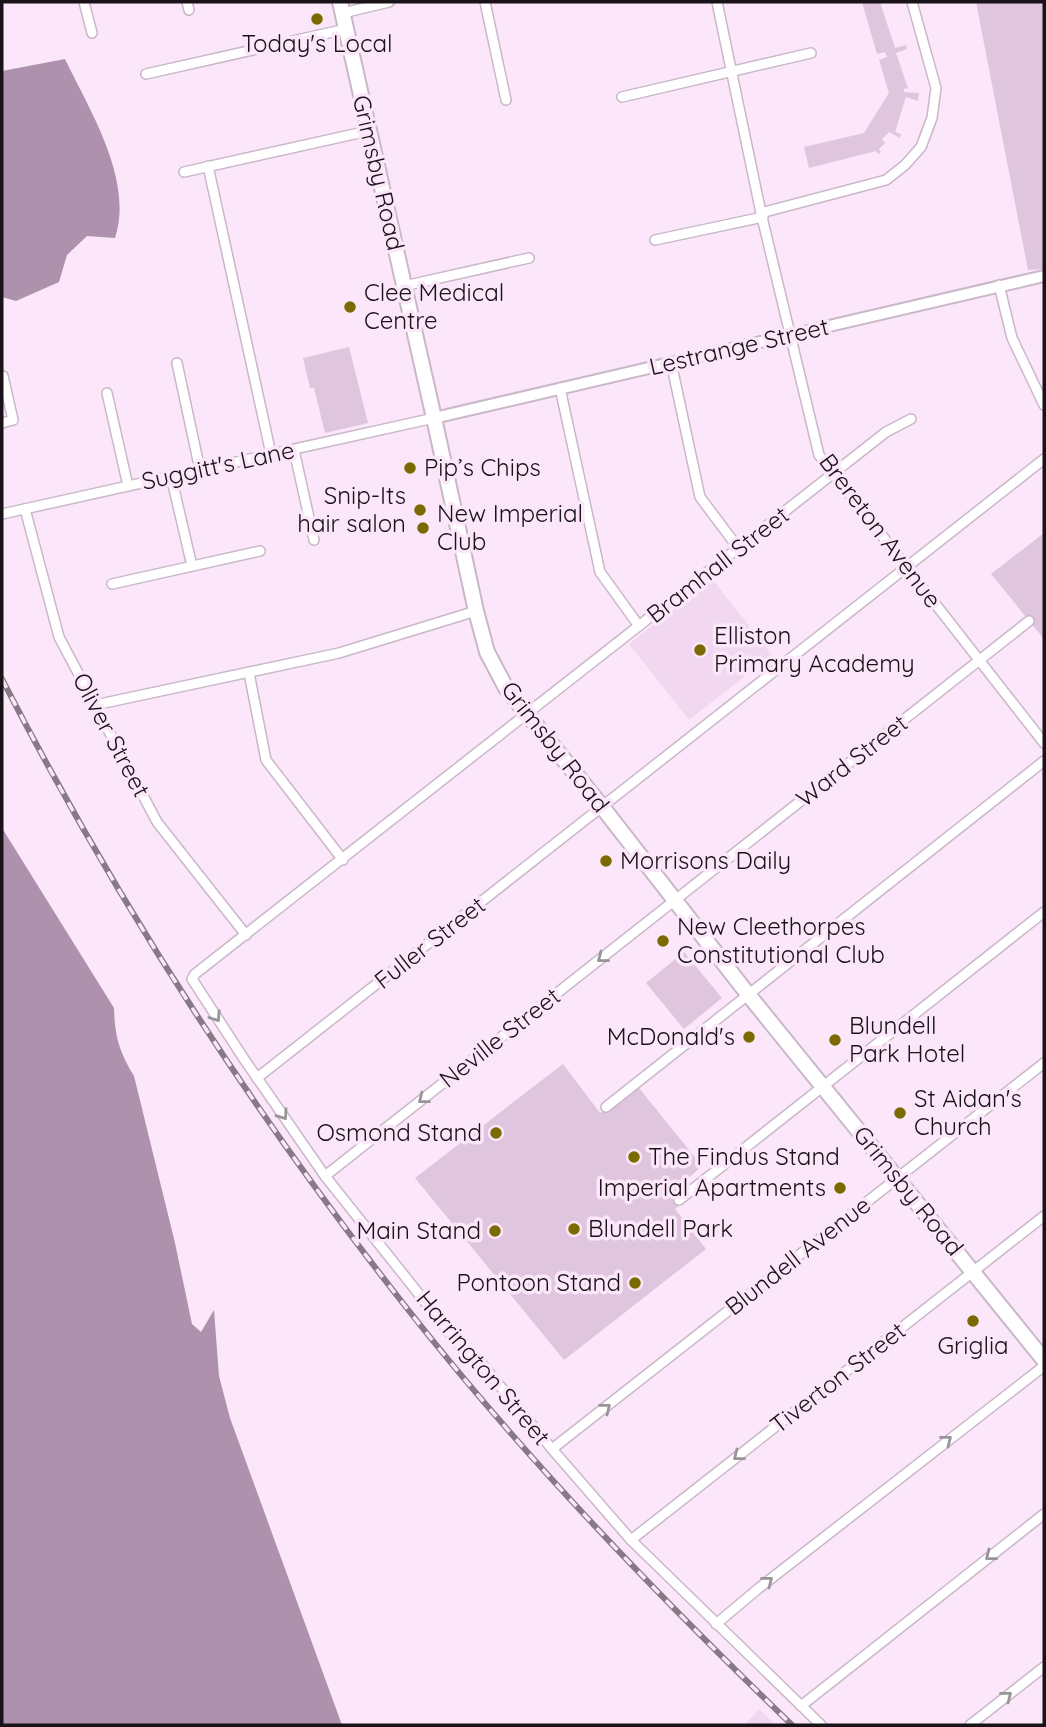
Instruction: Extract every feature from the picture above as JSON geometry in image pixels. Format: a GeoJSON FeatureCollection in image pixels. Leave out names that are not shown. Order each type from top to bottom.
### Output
{"type":"FeatureCollection","features":[{"type":"Feature","properties":{"kind":"main road","name":"Grimsby Road"},"geometry":{"type":"LineString","coordinates":[[341,7],[487,652],[506,688],[526,715],[1044,1360]]}},
{"type":"Feature","properties":{"kind":"street"},"geometry":{"type":"LineString","coordinates":[[84,2],[92,33]]}},
{"type":"Feature","properties":{"kind":"street"},"geometry":{"type":"LineString","coordinates":[[341,7],[390,2]]}},
{"type":"Feature","properties":{"kind":"street"},"geometry":{"type":"LineString","coordinates":[[485,2],[506,100]]}},
{"type":"Feature","properties":{"kind":"street","name":"Brereton Avenue"},"geometry":{"type":"LineString","coordinates":[[717,2],[762,215],[819,455],[1044,743]]}},
{"type":"Feature","properties":{"kind":"street"},"geometry":{"type":"LineString","coordinates":[[655,240],[762,215],[886,180],[905,165],[921,147],[932,118],[936,88],[913,4],[925,2]]}},
{"type":"Feature","properties":{"kind":"street"},"geometry":{"type":"LineString","coordinates":[[146,74],[346,29]]}},
{"type":"Feature","properties":{"kind":"street"},"geometry":{"type":"LineString","coordinates":[[622,97],[811,53]]}},
{"type":"Feature","properties":{"kind":"street"},"geometry":{"type":"LineString","coordinates":[[184,172],[368,131]]}},
{"type":"Feature","properties":{"kind":"street"},"geometry":{"type":"LineString","coordinates":[[208,166],[271,454]]}},
{"type":"Feature","properties":{"kind":"street"},"geometry":{"type":"LineString","coordinates":[[404,286],[529,258]]}},
{"type":"Feature","properties":{"kind":"street","name":"Lestrange Street"},"geometry":{"type":"LineString","coordinates":[[434,418],[1044,276]]}},
{"type":"Feature","properties":{"kind":"street"},"geometry":{"type":"LineString","coordinates":[[999,285],[1012,338],[1044,405]]}},
{"type":"Feature","properties":{"kind":"street"},"geometry":{"type":"LineString","coordinates":[[671,362],[700,497],[739,549]]}},
{"type":"Feature","properties":{"kind":"street"},"geometry":{"type":"LineString","coordinates":[[177,363],[200,470]]}},
{"type":"Feature","properties":{"kind":"street"},"geometry":{"type":"LineString","coordinates":[[2,423],[13,420],[3,376]]}},
{"type":"Feature","properties":{"kind":"street"},"geometry":{"type":"LineString","coordinates":[[560,388],[600,572],[639,626]]}},
{"type":"Feature","properties":{"kind":"street"},"geometry":{"type":"LineString","coordinates":[[107,393],[128,486]]}},
{"type":"Feature","properties":{"kind":"street","name":"Suggitt's Lane"},"geometry":{"type":"LineString","coordinates":[[2,514],[434,418]]}},
{"type":"Feature","properties":{"kind":"street","name":"Bramhall Street"},"geometry":{"type":"LineString","coordinates":[[195,974],[886,432],[911,419]]}},
{"type":"Feature","properties":{"kind":"street"},"geometry":{"type":"LineString","coordinates":[[294,450],[314,540]]}},
{"type":"Feature","properties":{"kind":"street","name":"Fuller Street"},"geometry":{"type":"LineString","coordinates":[[257,1078],[1044,459]]}},
{"type":"Feature","properties":{"kind":"street"},"geometry":{"type":"LineString","coordinates":[[172,476],[192,566]]}},
{"type":"Feature","properties":{"kind":"street","name":"Oliver Street"},"geometry":{"type":"LineString","coordinates":[[25,509],[59,637],[157,822],[246,935]]}},
{"type":"Feature","properties":{"kind":"street"},"geometry":{"type":"LineString","coordinates":[[112,584],[260,551]]}},
{"type":"Feature","properties":{"kind":"street"},"geometry":{"type":"LineString","coordinates":[[95,705],[339,653],[476,611]]}},
{"type":"Feature","properties":{"kind":"street","name":"Ward Street"},"geometry":{"type":"LineString","coordinates":[[675,900],[1029,621]]}},
{"type":"Feature","properties":{"kind":"street"},"geometry":{"type":"LineString","coordinates":[[249,673],[266,760],[343,860]]}},
{"type":"Feature","properties":{"kind":"street"},"geometry":{"type":"LineString","coordinates":[[606,1107],[1044,761]]}},
{"type":"Feature","properties":{"kind":"street","name":"Neville Street"},"geometry":{"type":"LineString","coordinates":[[325,1176],[675,900]]}},
{"type":"Feature","properties":{"kind":"street"},"geometry":{"type":"LineString","coordinates":[[679,1200],[1044,912]]}},
{"type":"Feature","properties":{"kind":"street","name":"Harrington Street"},"geometry":{"type":"LineString","coordinates":[[195,974],[192,979],[194,984],[325,1176],[465,1352],[477,1358],[631,1540],[821,1725]]}},
{"type":"Feature","properties":{"kind":"street","name":"Blundell Avenue"},"geometry":{"type":"LineString","coordinates":[[552,1449],[1044,1063]]}},
{"type":"Feature","properties":{"kind":"street","name":"Tiverton Street"},"geometry":{"type":"LineString","coordinates":[[631,1540],[1044,1216]]}},
{"type":"Feature","properties":{"kind":"street"},"geometry":{"type":"LineString","coordinates":[[716,1624],[1044,1366]]}},
{"type":"Feature","properties":{"kind":"street"},"geometry":{"type":"LineString","coordinates":[[801,1706],[1044,1514]]}},
{"type":"Feature","properties":{"kind":"street"},"geometry":{"type":"LineString","coordinates":[[970,1725],[1044,1667]]}},
{"type":"Feature","properties":{"kind":"shaded area"},"geometry":{"type":"Polygon","coordinates":[[[862,2],[880,2],[895,48],[906,45],[907,49],[896,53],[908,88],[904,89],[904,92],[919,93],[918,101],[906,97],[895,132],[901,134],[900,138],[889,132],[882,139],[885,143],[878,154],[876,151],[809,168],[804,147],[864,133],[889,93],[879,60],[887,57],[885,52],[877,54],[862,2]]]}},
{"type":"Feature","properties":{"kind":"shaded area"},"geometry":{"type":"Polygon","coordinates":[[[976,2],[1044,2],[1044,269],[1028,270],[976,2]]]}},
{"type":"Feature","properties":{"kind":"shaded area"},"geometry":{"type":"Polygon","coordinates":[[[65,59],[97,123],[114,170],[119,193],[115,238],[87,236],[67,255],[59,282],[16,301],[2,297],[2,71],[65,59]]]}},
{"type":"Feature","properties":{"kind":"shaded area"},"geometry":{"type":"Polygon","coordinates":[[[349,347],[368,423],[325,433],[314,388],[310,388],[303,358],[349,347]]]}},
{"type":"Feature","properties":{"kind":"shaded area"},"geometry":{"type":"Polygon","coordinates":[[[1044,533],[1044,639],[991,574],[1044,533]]]}},
{"type":"Feature","properties":{"kind":"shaded area","name":"Elliston Primary Academy"},"geometry":{"type":"Polygon","coordinates":[[[712,579],[772,655],[689,720],[629,644],[712,579]]]}},
{"type":"Feature","properties":{"kind":"shaded area"},"geometry":{"type":"Polygon","coordinates":[[[2,828],[114,1008],[117,1036],[121,1051],[134,1076],[192,1324],[201,1332],[214,1310],[219,1376],[230,1418],[342,1725],[2,1725],[2,828]]]}},
{"type":"Feature","properties":{"kind":"shaded area"},"geometry":{"type":"Polygon","coordinates":[[[684,952],[722,998],[684,1029],[646,983],[684,952]]]}},
{"type":"Feature","properties":{"kind":"shaded area","name":"Blundell Park"},"geometry":{"type":"Polygon","coordinates":[[[563,1064],[600,1113],[639,1088],[702,1166],[683,1183],[693,1196],[675,1209],[706,1249],[564,1360],[415,1178],[563,1064]]]}},
{"type":"Feature","properties":{"kind":"shaded area"},"geometry":{"type":"Polygon","coordinates":[[[759,1709],[776,1725],[744,1725],[759,1709]]]}},
{"type":"Feature","properties":{"kind":"railway"},"geometry":{"type":"LineString","coordinates":[[2,679],[91,842],[187,1000],[238,1077],[346,1228],[447,1358],[541,1467],[639,1573],[792,1725]]}},
{"type":"Feature","properties":{"kind":"place","name":"Today's Local"},"geometry":{"type":"Point","coordinates":[317,19]}},
{"type":"Feature","properties":{"kind":"place","name":"Clee Medical Centre"},"geometry":{"type":"Point","coordinates":[350,307]}},
{"type":"Feature","properties":{"kind":"place","name":"Pip’s Chips"},"geometry":{"type":"Point","coordinates":[410,468]}},
{"type":"Feature","properties":{"kind":"place","name":"Snip-Its hair salon"},"geometry":{"type":"Point","coordinates":[420,510]}},
{"type":"Feature","properties":{"kind":"place","name":"New Imperial Club"},"geometry":{"type":"Point","coordinates":[423,528]}},
{"type":"Feature","properties":{"kind":"place","name":"Elliston Primary Academy"},"geometry":{"type":"Point","coordinates":[700,650]}},
{"type":"Feature","properties":{"kind":"place","name":"Morrisons Daily"},"geometry":{"type":"Point","coordinates":[606,861]}},
{"type":"Feature","properties":{"kind":"place","name":"New Cleethorpes Constitutional Club"},"geometry":{"type":"Point","coordinates":[663,941]}},
{"type":"Feature","properties":{"kind":"place","name":"McDonald's"},"geometry":{"type":"Point","coordinates":[749,1037]}},
{"type":"Feature","properties":{"kind":"place","name":"Blundell Park Hotel"},"geometry":{"type":"Point","coordinates":[835,1040]}},
{"type":"Feature","properties":{"kind":"place","name":"St Aidan's Church"},"geometry":{"type":"Point","coordinates":[900,1113]}},
{"type":"Feature","properties":{"kind":"place","name":"Osmond Stand"},"geometry":{"type":"Point","coordinates":[496,1133]}},
{"type":"Feature","properties":{"kind":"place","name":"The Findus Stand"},"geometry":{"type":"Point","coordinates":[634,1157]}},
{"type":"Feature","properties":{"kind":"place","name":"Imperial Apartments"},"geometry":{"type":"Point","coordinates":[840,1188]}},
{"type":"Feature","properties":{"kind":"place","name":"Blundell Park"},"geometry":{"type":"Point","coordinates":[574,1229]}},
{"type":"Feature","properties":{"kind":"place","name":"Main Stand"},"geometry":{"type":"Point","coordinates":[495,1231]}},
{"type":"Feature","properties":{"kind":"place","name":"Pontoon Stand"},"geometry":{"type":"Point","coordinates":[635,1283]}},
{"type":"Feature","properties":{"kind":"place","name":"Griglia"},"geometry":{"type":"Point","coordinates":[973,1321]}}]}
